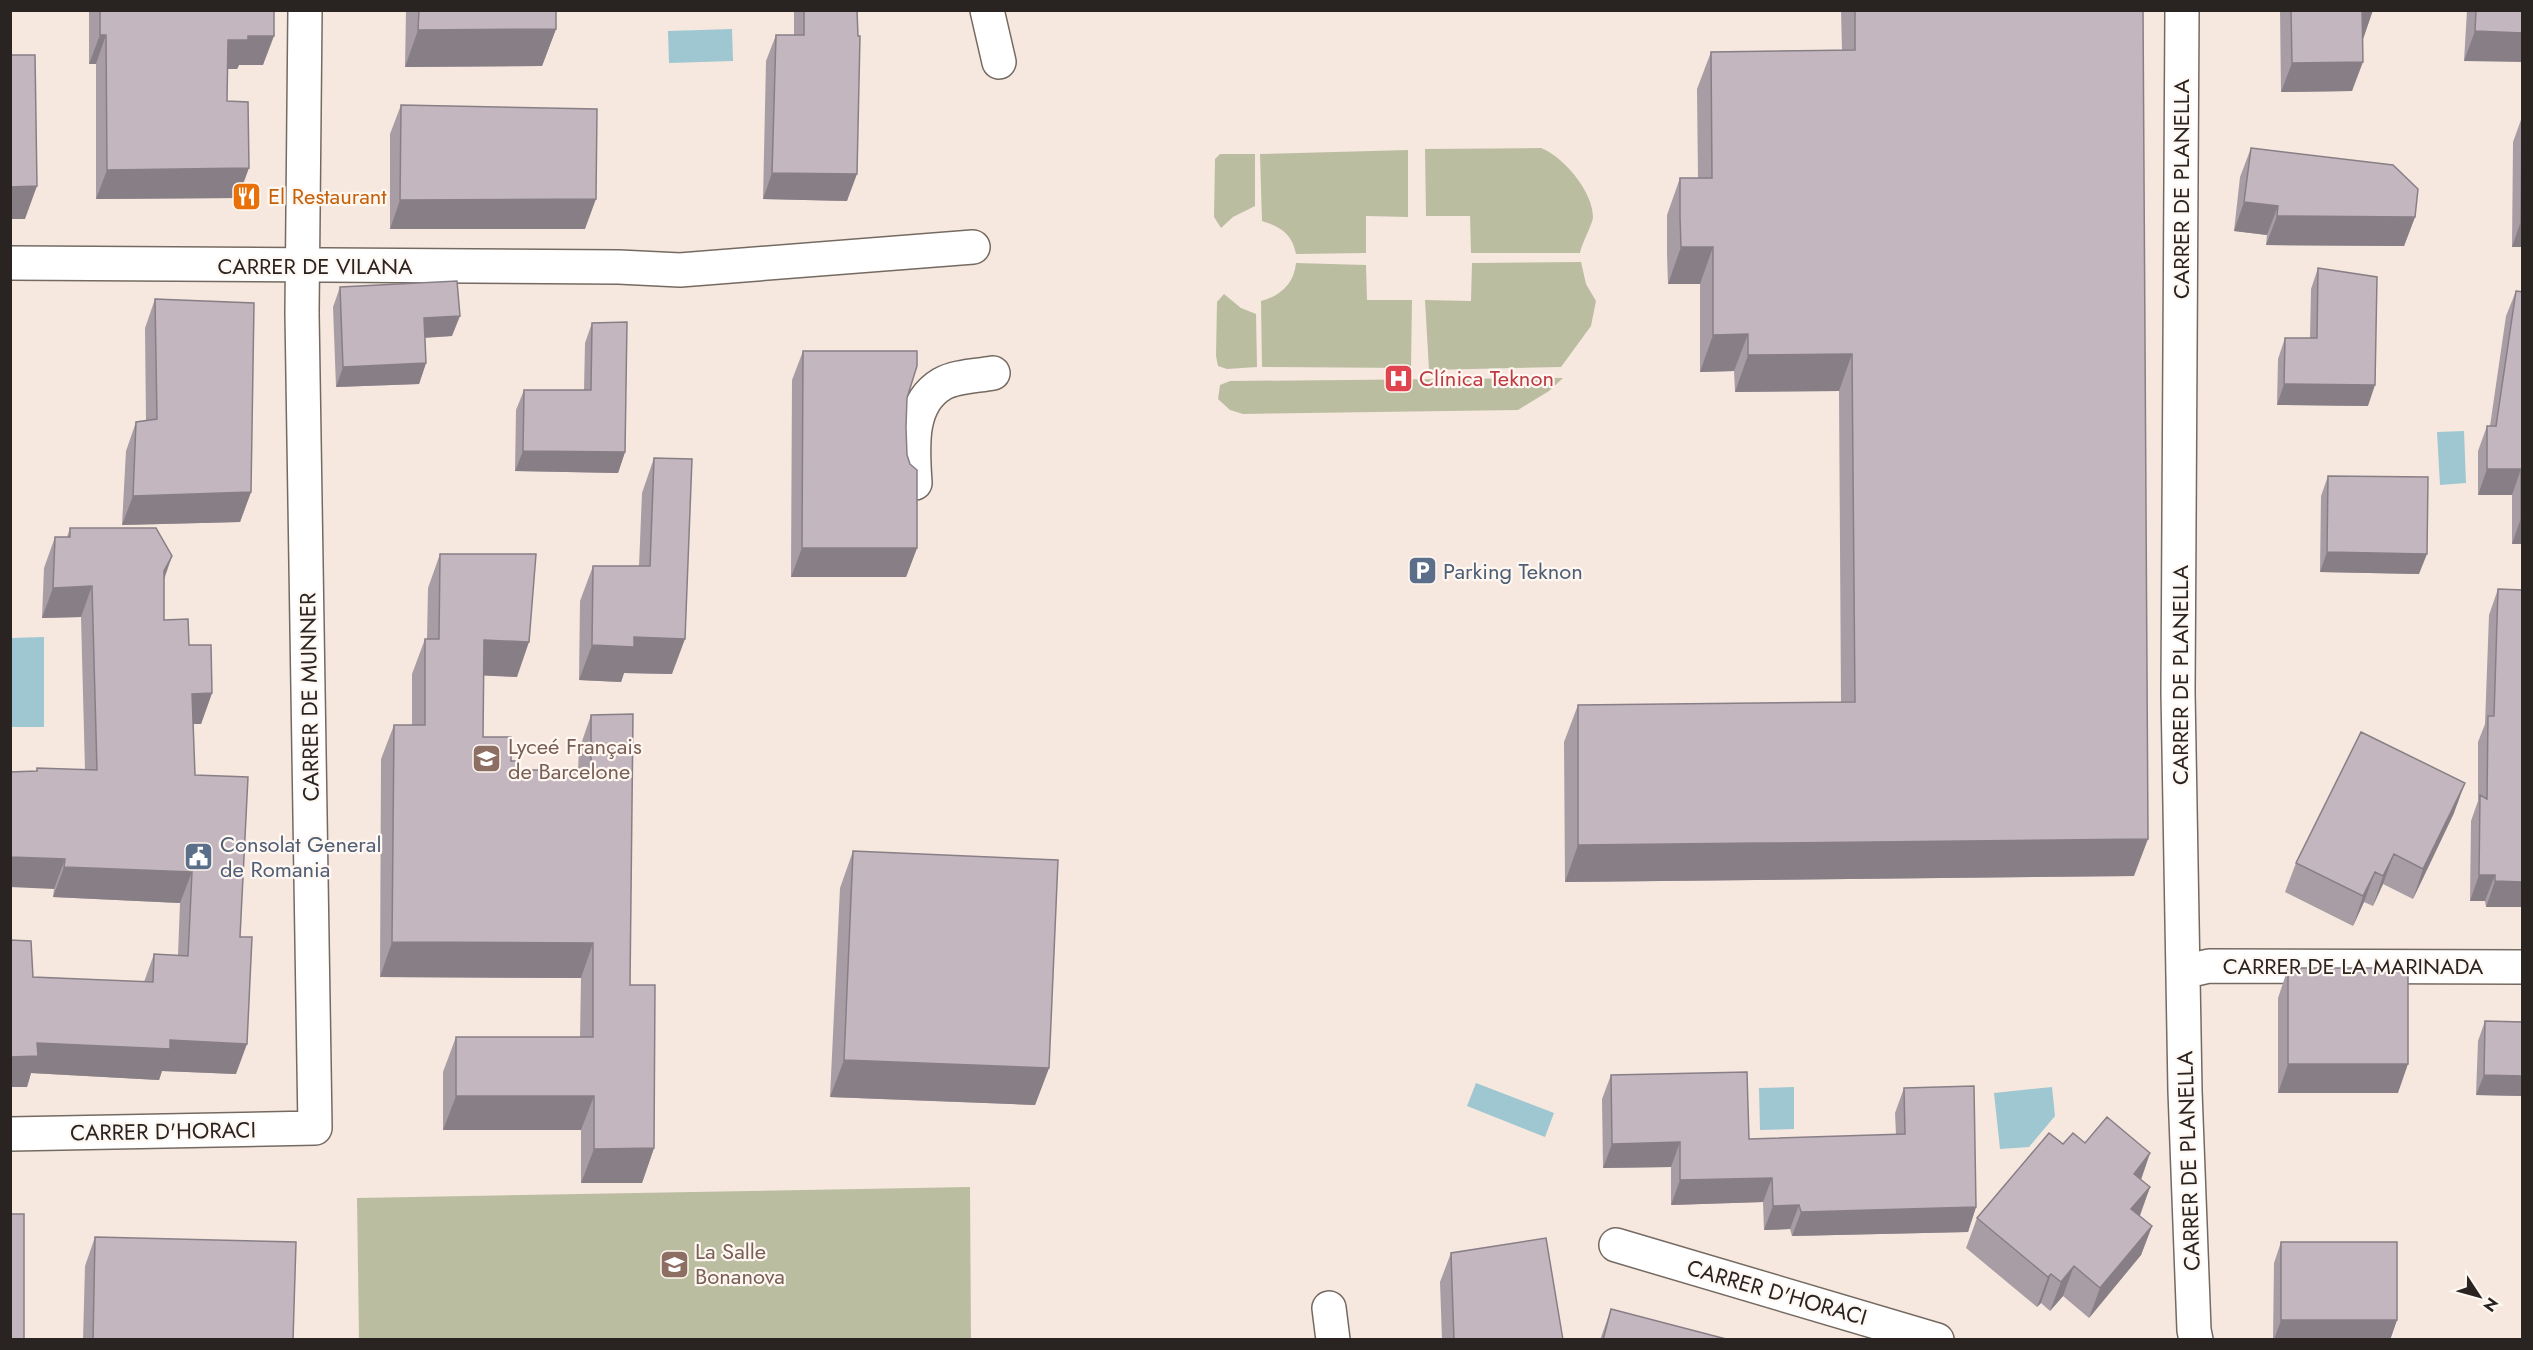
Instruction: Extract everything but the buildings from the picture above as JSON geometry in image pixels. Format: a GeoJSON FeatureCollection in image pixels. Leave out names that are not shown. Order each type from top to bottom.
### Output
{"type":"FeatureCollection","features":[{"type":"Feature","properties":{"kind":"street","name":"CARRER DE MUNNER"},"geometry":{"type":"LineString","coordinates":[[305,10],[303,266],[315,1128]]}},
{"type":"Feature","properties":{"kind":"street"},"geometry":{"type":"LineString","coordinates":[[987,10],[999,62]]}},
{"type":"Feature","properties":{"kind":"street","name":"CARRER DE PLANELLA"},"geometry":{"type":"LineString","coordinates":[[2182,10],[2178,692],[2183,972],[2196,1340]]}},
{"type":"Feature","properties":{"kind":"street","name":"CARRER DE VILANA"},"geometry":{"type":"LineString","coordinates":[[10,263],[619,267],[680,270],[973,247]]}},
{"type":"Feature","properties":{"kind":"street"},"geometry":{"type":"LineString","coordinates":[[915,483],[913,441],[916,421],[927,399],[942,384],[993,373]]}},
{"type":"Feature","properties":{"kind":"street","name":"CARRER DE LA MARINADA"},"geometry":{"type":"LineString","coordinates":[[2183,972],[2209,966],[2523,967]]}},
{"type":"Feature","properties":{"kind":"street","name":"CARRER D'HORACI"},"geometry":{"type":"LineString","coordinates":[[10,1134],[315,1128]]}},
{"type":"Feature","properties":{"kind":"street","name":"CARRER D'HORACI"},"geometry":{"type":"LineString","coordinates":[[1616,1245],[1937,1340]]}},
{"type":"Feature","properties":{"kind":"street"},"geometry":{"type":"LineString","coordinates":[[1329,1308],[1333,1340]]}},
{"type":"Feature","properties":{"kind":"green space"},"geometry":{"type":"Polygon","coordinates":[[[1541,148],[1559,159],[1576,176],[1592,207],[1593,217],[1580,253],[1471,253],[1470,216],[1426,216],[1425,149],[1541,148]]]}},
{"type":"Feature","properties":{"kind":"green space"},"geometry":{"type":"Polygon","coordinates":[[[1408,150],[1408,217],[1366,216],[1366,253],[1296,254],[1292,241],[1285,232],[1262,221],[1260,154],[1408,150]]]}},
{"type":"Feature","properties":{"kind":"green space"},"geometry":{"type":"Polygon","coordinates":[[[1220,154],[1255,154],[1255,206],[1233,217],[1221,228],[1214,217],[1215,159],[1220,154]]]}},
{"type":"Feature","properties":{"kind":"green space"},"geometry":{"type":"Polygon","coordinates":[[[1581,262],[1586,284],[1596,301],[1591,326],[1561,367],[1429,370],[1425,300],[1471,301],[1472,263],[1581,262]]]}},
{"type":"Feature","properties":{"kind":"green space"},"geometry":{"type":"Polygon","coordinates":[[[1296,263],[1366,265],[1367,300],[1412,300],[1411,368],[1262,367],[1261,301],[1285,288],[1292,277],[1296,263]]]}},
{"type":"Feature","properties":{"kind":"green space"},"geometry":{"type":"Polygon","coordinates":[[[1224,294],[1241,308],[1256,314],[1257,367],[1227,369],[1218,366],[1216,356],[1217,302],[1224,294]]]}},
{"type":"Feature","properties":{"kind":"green space"},"geometry":{"type":"Polygon","coordinates":[[[1563,378],[1549,391],[1518,410],[1243,414],[1230,410],[1218,399],[1220,385],[1230,381],[1563,378]]]}},
{"type":"Feature","properties":{"kind":"green space","name":"La Salle Bonanova"},"geometry":{"type":"Polygon","coordinates":[[[970,1187],[971,1339],[359,1339],[357,1198],[970,1187]]]}},
{"type":"Feature","properties":{"kind":"water"},"geometry":{"type":"Polygon","coordinates":[[[732,29],[733,61],[669,63],[668,31],[732,29]]]}},
{"type":"Feature","properties":{"kind":"water"},"geometry":{"type":"Polygon","coordinates":[[[2464,431],[2466,483],[2440,485],[2437,432],[2464,431]]]}},
{"type":"Feature","properties":{"kind":"water"},"geometry":{"type":"Polygon","coordinates":[[[44,637],[44,727],[11,727],[11,638],[44,637]]]}},
{"type":"Feature","properties":{"kind":"water"},"geometry":{"type":"Polygon","coordinates":[[[1476,1083],[1554,1113],[1545,1137],[1467,1106],[1476,1083]]]}},
{"type":"Feature","properties":{"kind":"water"},"geometry":{"type":"Polygon","coordinates":[[[1794,1087],[1794,1129],[1760,1130],[1759,1088],[1794,1087]]]}},
{"type":"Feature","properties":{"kind":"water"},"geometry":{"type":"Polygon","coordinates":[[[2052,1087],[2055,1116],[2029,1147],[2000,1149],[1994,1093],[2052,1087]]]}},
{"type":"Feature","properties":{"kind":"place","name":"El Restaurant"},"geometry":{"type":"Point","coordinates":[247,196]}},
{"type":"Feature","properties":{"kind":"place","name":"Clínica Teknon"},"geometry":{"type":"Point","coordinates":[1398,378]}},
{"type":"Feature","properties":{"kind":"place","name":"Parking Teknon"},"geometry":{"type":"Point","coordinates":[1422,571]}},
{"type":"Feature","properties":{"kind":"place","name":"Lyceé Français de Barcelone"},"geometry":{"type":"Point","coordinates":[487,759]}},
{"type":"Feature","properties":{"kind":"place","name":"Consolat General de Romania"},"geometry":{"type":"Point","coordinates":[199,857]}},
{"type":"Feature","properties":{"kind":"place","name":"La Salle Bonanova"},"geometry":{"type":"Point","coordinates":[674,1264]}}]}
